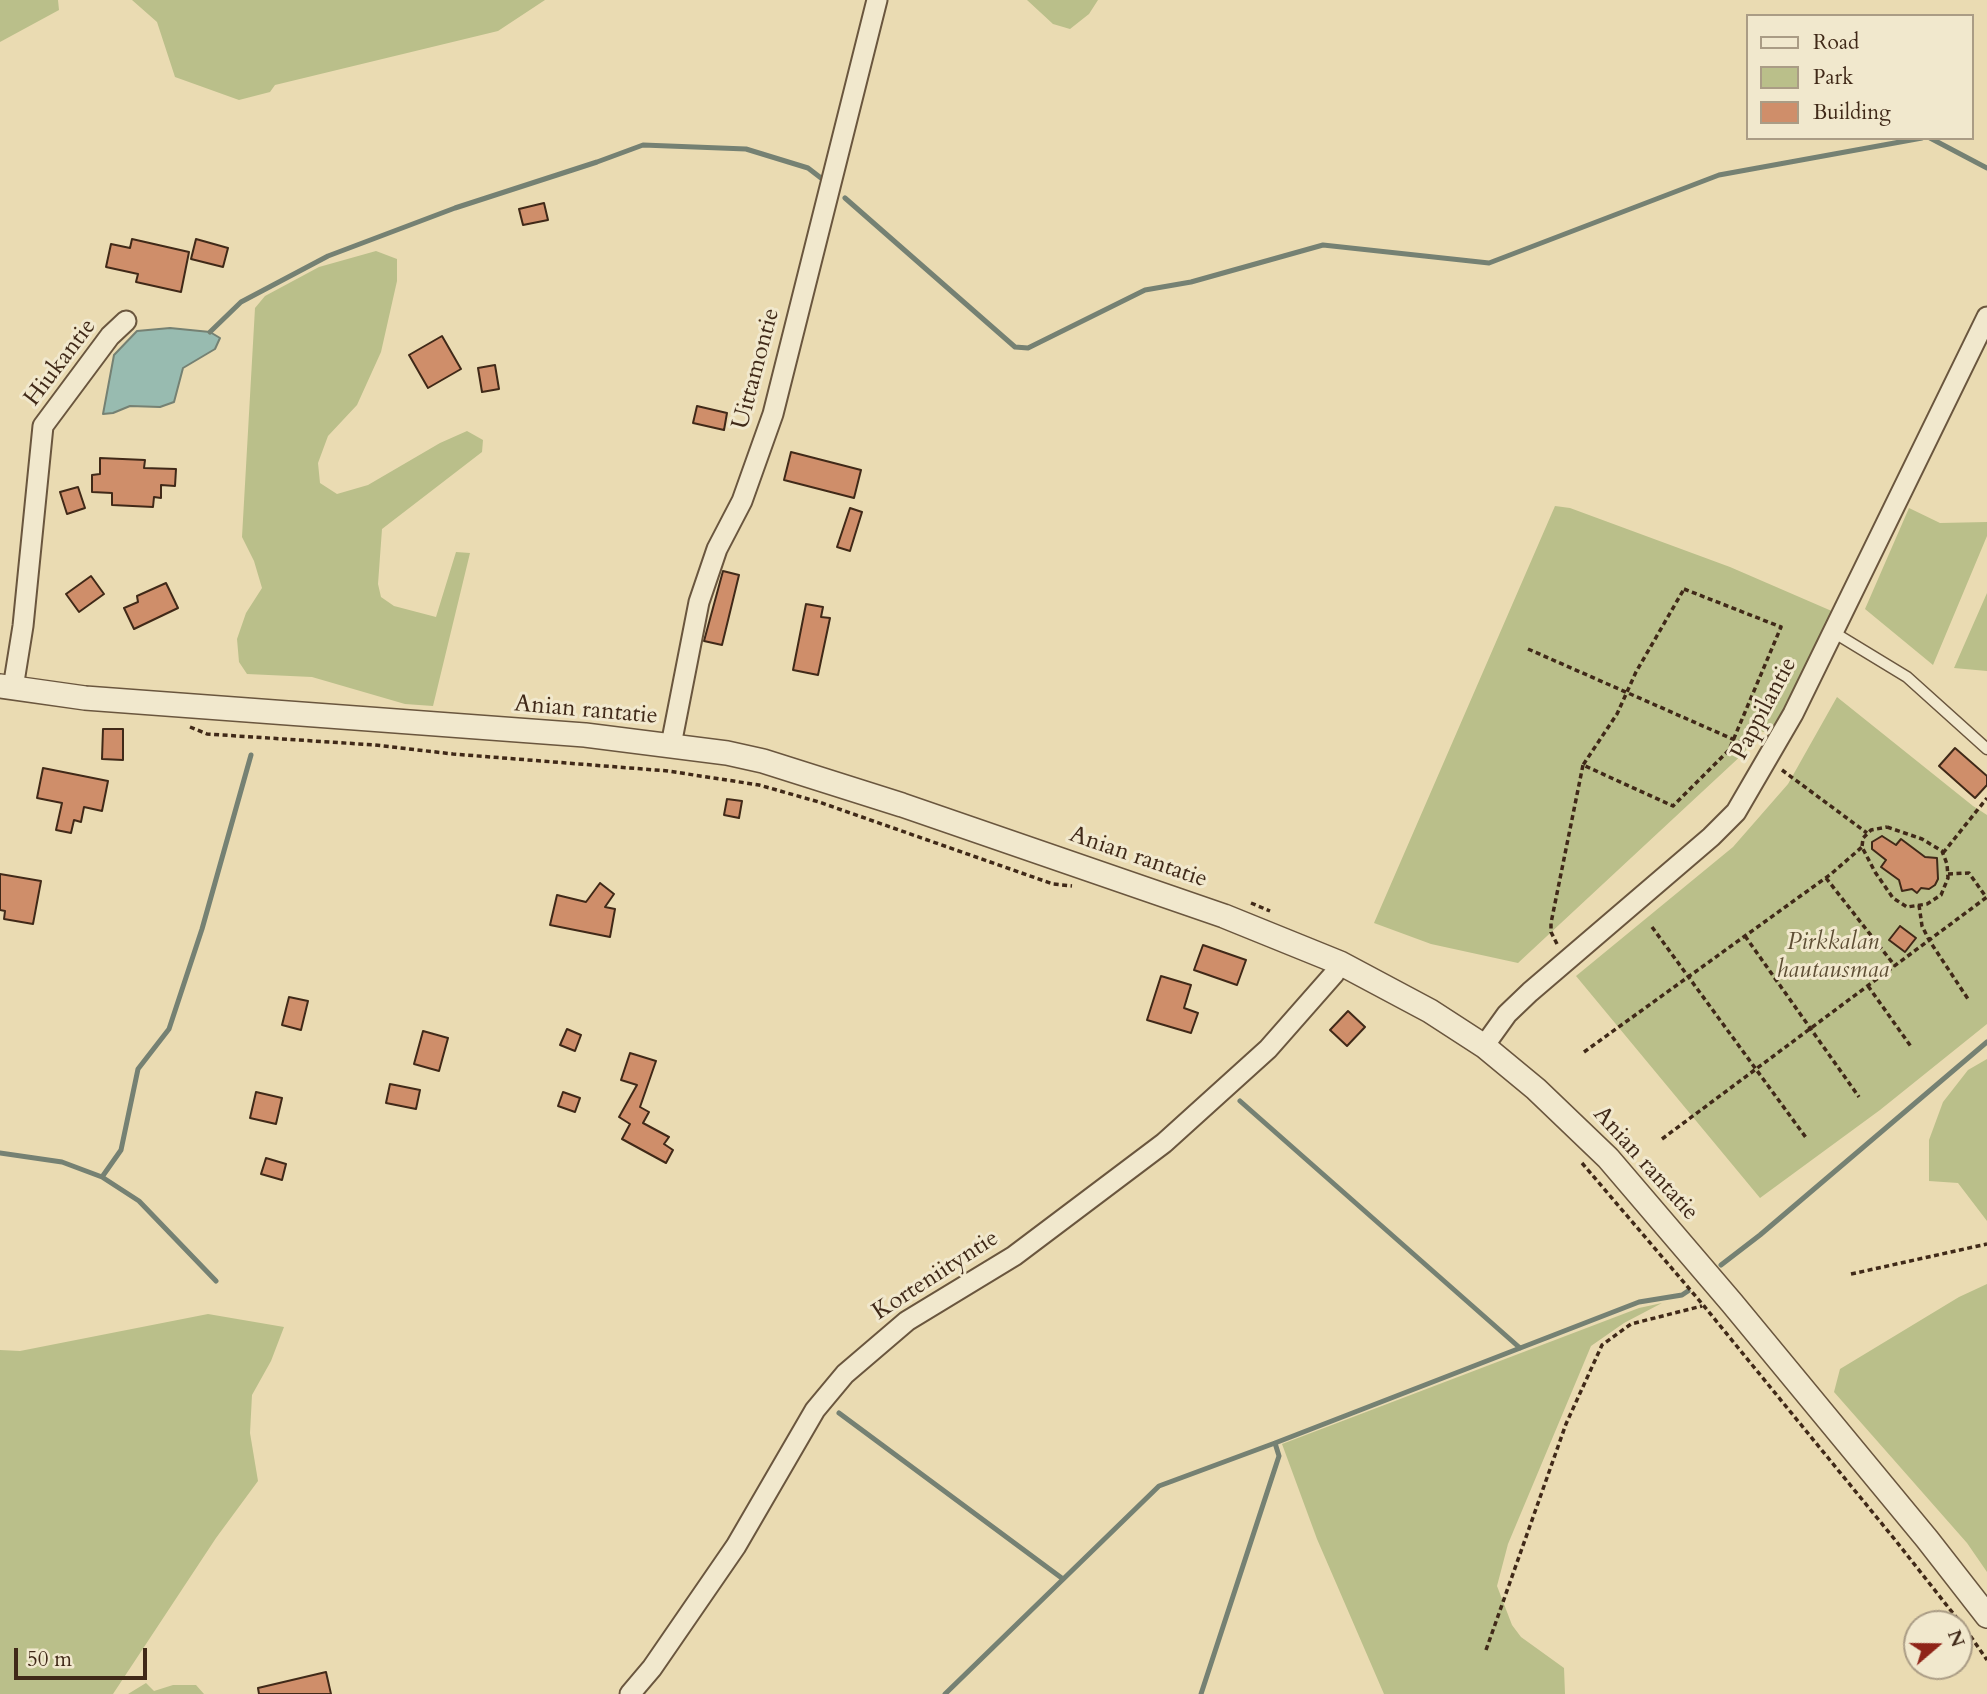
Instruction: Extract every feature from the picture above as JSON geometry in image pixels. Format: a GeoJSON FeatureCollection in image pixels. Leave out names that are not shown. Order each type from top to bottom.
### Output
{"type":"FeatureCollection","features":[{"type":"Feature","properties":{"kind":"street","name":"Uittamontie"},"geometry":{"type":"LineString","coordinates":[[671,745],[699,602],[717,549],[742,501],[773,414],[877,0]]}},
{"type":"Feature","properties":{"kind":"street","name":"Pappilantie"},"geometry":{"type":"LineString","coordinates":[[1484,1046],[1507,1014],[1568,958],[1725,824],[1747,796],[1793,714],[1987,317]]}},
{"type":"Feature","properties":{"kind":"street","name":"Hiukantie"},"geometry":{"type":"LineString","coordinates":[[7,687],[23,626],[43,426],[110,336],[126,321]]}},
{"type":"Feature","properties":{"kind":"street","name":"Anian rantatie"},"geometry":{"type":"LineString","coordinates":[[7,687],[85,698],[585,736],[671,745],[763,761],[902,805],[1224,916],[1340,963],[1430,1011],[1484,1046],[1536,1089],[1608,1158],[1732,1303],[1927,1539],[1987,1616]]}},
{"type":"Feature","properties":{"kind":"street","name":"Korteniityntie"},"geometry":{"type":"LineString","coordinates":[[630,1694],[652,1668],[736,1546],[816,1410],[845,1374],[907,1321],[1014,1256],[1164,1143],[1268,1049],[1334,974],[1340,963]]}},
{"type":"Feature","properties":{"kind":"lane"},"geometry":{"type":"LineString","coordinates":[[1832,631],[1907,677],[1987,749]]}},
{"type":"Feature","properties":{"kind":"path"},"geometry":{"type":"LineString","coordinates":[[1568,958],[1555,942],[1551,923],[1583,765],[1617,714],[1684,589],[1781,627],[1734,738],[1722,759],[1673,806],[1583,765]]}},
{"type":"Feature","properties":{"kind":"path"},"geometry":{"type":"LineString","coordinates":[[1528,649],[1749,745],[1867,833]]}},
{"type":"Feature","properties":{"kind":"path"},"geometry":{"type":"LineString","coordinates":[[184,725],[207,733],[668,771],[759,785],[819,802],[1053,884],[1079,886]]}},
{"type":"Feature","properties":{"kind":"path"},"geometry":{"type":"LineString","coordinates":[[1943,853],[1987,798]]}},
{"type":"Feature","properties":{"kind":"path"},"geometry":{"type":"LineString","coordinates":[[1887,827],[1922,839],[1943,853],[1948,874],[1941,895],[1927,904],[1907,907],[1893,898],[1862,847],[1867,833],[1887,827]]}},
{"type":"Feature","properties":{"kind":"path"},"geometry":{"type":"LineString","coordinates":[[1584,1052],[1826,878],[1862,847]]}},
{"type":"Feature","properties":{"kind":"path"},"geometry":{"type":"LineString","coordinates":[[1662,1139],[1987,898],[1969,873],[1948,874]]}},
{"type":"Feature","properties":{"kind":"path"},"geometry":{"type":"LineString","coordinates":[[1826,878],[1895,965]]}},
{"type":"Feature","properties":{"kind":"path"},"geometry":{"type":"LineString","coordinates":[[1919,905],[1922,926],[1929,940],[1968,999]]}},
{"type":"Feature","properties":{"kind":"path"},"geometry":{"type":"LineString","coordinates":[[1652,927],[1807,1139]]}},
{"type":"Feature","properties":{"kind":"path"},"geometry":{"type":"LineString","coordinates":[[1745,936],[1859,1097]]}},
{"type":"Feature","properties":{"kind":"path"},"geometry":{"type":"LineString","coordinates":[[1868,986],[1912,1048]]}},
{"type":"Feature","properties":{"kind":"path"},"geometry":{"type":"LineString","coordinates":[[1575,1155],[1896,1541],[1987,1660]]}},
{"type":"Feature","properties":{"kind":"path"},"geometry":{"type":"LineString","coordinates":[[1851,1274],[1987,1244]]}},
{"type":"Feature","properties":{"kind":"path"},"geometry":{"type":"LineString","coordinates":[[1486,1650],[1562,1436],[1602,1345],[1631,1324],[1703,1306],[1732,1303]]}},
{"type":"Feature","properties":{"kind":"green space"},"geometry":{"type":"Polygon","coordinates":[[[0,0],[58,0],[59,10],[0,42],[0,0]]]}},
{"type":"Feature","properties":{"kind":"green space"},"geometry":{"type":"Polygon","coordinates":[[[132,0],[545,0],[498,31],[275,85],[270,92],[239,100],[175,77],[157,22],[132,0]]]}},
{"type":"Feature","properties":{"kind":"green space"},"geometry":{"type":"Polygon","coordinates":[[[1027,0],[1098,0],[1089,14],[1070,29],[1053,24],[1027,0]]]}},
{"type":"Feature","properties":{"kind":"green space"},"geometry":{"type":"Polygon","coordinates":[[[376,251],[397,259],[397,281],[381,352],[357,405],[328,436],[318,463],[320,483],[337,494],[368,485],[440,443],[467,431],[483,440],[482,452],[382,529],[378,584],[381,597],[394,606],[436,617],[456,552],[470,553],[433,706],[405,704],[312,677],[247,674],[239,662],[237,639],[246,613],[262,588],[254,561],[242,537],[255,308],[265,296],[319,267],[376,251]]]}},
{"type":"Feature","properties":{"kind":"green space"},"geometry":{"type":"Polygon","coordinates":[[[1555,506],[1570,508],[1730,567],[1834,612],[1773,733],[1756,731],[1745,752],[1518,963],[1431,944],[1374,923],[1555,506]]]}},
{"type":"Feature","properties":{"kind":"green space"},"geometry":{"type":"Polygon","coordinates":[[[1909,508],[1940,523],[1987,522],[1987,536],[1933,665],[1865,609],[1909,508]]]}},
{"type":"Feature","properties":{"kind":"green space"},"geometry":{"type":"Polygon","coordinates":[[[1987,593],[1987,671],[1954,668],[1987,593]]]}},
{"type":"Feature","properties":{"kind":"green space","name":"Pirkkalan hautausmaa"},"geometry":{"type":"Polygon","coordinates":[[[1837,697],[1987,815],[1987,1024],[1880,1110],[1760,1198],[1576,976],[1733,847],[1788,784],[1837,697]]]}},
{"type":"Feature","properties":{"kind":"green space"},"geometry":{"type":"Polygon","coordinates":[[[1987,1059],[1987,1221],[1958,1183],[1929,1181],[1929,1140],[1943,1102],[1968,1070],[1987,1059]]]}},
{"type":"Feature","properties":{"kind":"green space"},"geometry":{"type":"Polygon","coordinates":[[[1987,1284],[1987,1572],[1967,1543],[1834,1392],[1840,1369],[1959,1297],[1987,1284]]]}},
{"type":"Feature","properties":{"kind":"green space"},"geometry":{"type":"Polygon","coordinates":[[[1662,1303],[1624,1323],[1591,1346],[1508,1544],[1497,1586],[1512,1625],[1521,1637],[1564,1668],[1565,1694],[1384,1694],[1317,1539],[1282,1444],[1639,1308],[1662,1303]]]}},
{"type":"Feature","properties":{"kind":"green space"},"geometry":{"type":"Polygon","coordinates":[[[208,1314],[284,1327],[271,1361],[252,1395],[250,1433],[258,1481],[216,1538],[113,1694],[0,1694],[0,1350],[20,1351],[208,1314]]]}},
{"type":"Feature","properties":{"kind":"green space"},"geometry":{"type":"Polygon","coordinates":[[[146,1683],[154,1691],[173,1685],[196,1685],[204,1694],[128,1694],[146,1683]]]}},
{"type":"Feature","properties":{"kind":"water"},"geometry":{"type":"Polygon","coordinates":[[[170,328],[210,332],[220,338],[215,349],[183,368],[174,402],[160,407],[130,406],[103,414],[114,355],[137,331],[170,328]]]}},
{"type":"Feature","properties":{"kind":"building"},"geometry":{"type":"Polygon","coordinates":[[[544,203],[548,220],[523,225],[519,209],[544,203]]]}},
{"type":"Feature","properties":{"kind":"building"},"geometry":{"type":"Polygon","coordinates":[[[132,239],[189,252],[181,292],[136,282],[138,274],[106,267],[111,244],[130,248],[132,239]]]}},
{"type":"Feature","properties":{"kind":"building"},"geometry":{"type":"Polygon","coordinates":[[[196,239],[228,248],[223,267],[191,259],[196,239]]]}},
{"type":"Feature","properties":{"kind":"building"},"geometry":{"type":"Polygon","coordinates":[[[442,336],[461,369],[428,388],[409,355],[442,336]]]}},
{"type":"Feature","properties":{"kind":"building"},"geometry":{"type":"Polygon","coordinates":[[[495,365],[499,389],[482,392],[478,368],[495,365]]]}},
{"type":"Feature","properties":{"kind":"building"},"geometry":{"type":"Polygon","coordinates":[[[697,406],[727,413],[724,430],[693,423],[697,406]]]}},
{"type":"Feature","properties":{"kind":"building"},"geometry":{"type":"Polygon","coordinates":[[[791,452],[861,470],[854,498],[784,480],[791,452]]]}},
{"type":"Feature","properties":{"kind":"building"},"geometry":{"type":"Polygon","coordinates":[[[100,458],[145,460],[144,468],[176,469],[175,486],[161,485],[161,498],[154,497],[153,507],[112,505],[112,493],[92,492],[92,475],[100,474],[100,458]]]}},
{"type":"Feature","properties":{"kind":"building"},"geometry":{"type":"Polygon","coordinates":[[[78,487],[85,508],[67,514],[60,492],[78,487]]]}},
{"type":"Feature","properties":{"kind":"building"},"geometry":{"type":"Polygon","coordinates":[[[850,508],[862,512],[850,551],[837,547],[850,508]]]}},
{"type":"Feature","properties":{"kind":"building"},"geometry":{"type":"Polygon","coordinates":[[[723,571],[739,575],[722,645],[704,641],[723,571]]]}},
{"type":"Feature","properties":{"kind":"building"},"geometry":{"type":"Polygon","coordinates":[[[91,576],[104,594],[79,612],[66,594],[91,576]]]}},
{"type":"Feature","properties":{"kind":"building"},"geometry":{"type":"Polygon","coordinates":[[[166,583],[178,608],[134,629],[124,608],[138,602],[137,596],[166,583]]]}},
{"type":"Feature","properties":{"kind":"building"},"geometry":{"type":"Polygon","coordinates":[[[806,604],[823,607],[821,617],[830,618],[818,675],[793,670],[806,604]]]}},
{"type":"Feature","properties":{"kind":"building"},"geometry":{"type":"Polygon","coordinates":[[[103,729],[123,729],[123,760],[102,759],[103,729]]]}},
{"type":"Feature","properties":{"kind":"building"},"geometry":{"type":"Polygon","coordinates":[[[1955,748],[1987,776],[1987,785],[1975,798],[1939,766],[1955,748]]]}},
{"type":"Feature","properties":{"kind":"building"},"geometry":{"type":"Polygon","coordinates":[[[43,768],[108,781],[102,811],[84,807],[81,822],[74,820],[71,833],[56,830],[62,803],[37,798],[43,768]]]}},
{"type":"Feature","properties":{"kind":"building"},"geometry":{"type":"Polygon","coordinates":[[[727,799],[742,801],[739,818],[724,815],[727,799]]]}},
{"type":"Feature","properties":{"kind":"building"},"geometry":{"type":"Polygon","coordinates":[[[1882,836],[1896,845],[1901,839],[1925,857],[1937,858],[1938,879],[1935,885],[1929,889],[1921,888],[1917,893],[1912,889],[1902,891],[1899,880],[1881,867],[1886,860],[1872,849],[1872,842],[1882,836]]]}},
{"type":"Feature","properties":{"kind":"building"},"geometry":{"type":"Polygon","coordinates":[[[0,874],[41,881],[33,924],[4,919],[5,911],[0,910],[0,874]]]}},
{"type":"Feature","properties":{"kind":"building"},"geometry":{"type":"Polygon","coordinates":[[[600,883],[614,894],[605,907],[615,909],[610,937],[550,925],[557,895],[586,902],[600,883]]]}},
{"type":"Feature","properties":{"kind":"building"},"geometry":{"type":"Polygon","coordinates":[[[1900,926],[1916,938],[1905,952],[1889,940],[1900,926]]]}},
{"type":"Feature","properties":{"kind":"building"},"geometry":{"type":"Polygon","coordinates":[[[1203,945],[1246,960],[1237,985],[1194,970],[1203,945]]]}},
{"type":"Feature","properties":{"kind":"building"},"geometry":{"type":"Polygon","coordinates":[[[1161,976],[1191,985],[1184,1008],[1198,1013],[1191,1033],[1147,1020],[1161,976]]]}},
{"type":"Feature","properties":{"kind":"building"},"geometry":{"type":"Polygon","coordinates":[[[289,997],[308,1001],[301,1030],[282,1025],[289,997]]]}},
{"type":"Feature","properties":{"kind":"building"},"geometry":{"type":"Polygon","coordinates":[[[1348,1011],[1365,1027],[1347,1046],[1330,1030],[1348,1011]]]}},
{"type":"Feature","properties":{"kind":"building"},"geometry":{"type":"Polygon","coordinates":[[[567,1029],[581,1035],[575,1051],[560,1045],[567,1029]]]}},
{"type":"Feature","properties":{"kind":"building"},"geometry":{"type":"Polygon","coordinates":[[[423,1031],[448,1038],[439,1071],[414,1064],[423,1031]]]}},
{"type":"Feature","properties":{"kind":"building"},"geometry":{"type":"Polygon","coordinates":[[[630,1053],[656,1061],[640,1107],[649,1112],[643,1123],[669,1137],[664,1144],[673,1150],[666,1163],[622,1139],[630,1124],[619,1117],[637,1085],[621,1080],[630,1053]]]}},
{"type":"Feature","properties":{"kind":"building"},"geometry":{"type":"Polygon","coordinates":[[[390,1084],[420,1090],[416,1109],[386,1103],[390,1084]]]}},
{"type":"Feature","properties":{"kind":"building"},"geometry":{"type":"Polygon","coordinates":[[[256,1092],[282,1098],[276,1124],[250,1118],[256,1092]]]}},
{"type":"Feature","properties":{"kind":"building"},"geometry":{"type":"Polygon","coordinates":[[[563,1092],[580,1098],[575,1112],[558,1106],[563,1092]]]}},
{"type":"Feature","properties":{"kind":"building"},"geometry":{"type":"Polygon","coordinates":[[[266,1158],[286,1164],[282,1180],[261,1174],[266,1158]]]}},
{"type":"Feature","properties":{"kind":"building"},"geometry":{"type":"Polygon","coordinates":[[[326,1672],[331,1694],[259,1694],[258,1688],[326,1672]]]}},
{"type":"Feature","properties":{"kind":"waterway"},"geometry":{"type":"LineString","coordinates":[[845,198],[1015,347],[1028,348],[1145,290],[1191,282],[1323,245],[1489,263],[1719,175],[1911,140]]}},
{"type":"Feature","properties":{"kind":"waterway"},"geometry":{"type":"LineString","coordinates":[[1934,140],[1987,168]]}},
{"type":"Feature","properties":{"kind":"waterway"},"geometry":{"type":"LineString","coordinates":[[210,332],[241,302],[328,256],[455,208],[643,145],[746,149],[808,168],[821,178]]}},
{"type":"Feature","properties":{"kind":"waterway"},"geometry":{"type":"LineString","coordinates":[[102,1177],[121,1150],[138,1069],[169,1029],[202,929],[251,755]]}},
{"type":"Feature","properties":{"kind":"waterway"},"geometry":{"type":"LineString","coordinates":[[1721,1265],[1987,1042]]}},
{"type":"Feature","properties":{"kind":"waterway"},"geometry":{"type":"LineString","coordinates":[[1240,1101],[1520,1348]]}},
{"type":"Feature","properties":{"kind":"waterway"},"geometry":{"type":"LineString","coordinates":[[0,1153],[62,1162],[102,1177],[139,1201],[216,1281]]}},
{"type":"Feature","properties":{"kind":"waterway"},"geometry":{"type":"LineString","coordinates":[[1201,1694],[1279,1456],[1275,1443],[1639,1302],[1682,1295],[1688,1291]]}},
{"type":"Feature","properties":{"kind":"waterway"},"geometry":{"type":"LineString","coordinates":[[839,1413],[1063,1579]]}},
{"type":"Feature","properties":{"kind":"waterway"},"geometry":{"type":"LineString","coordinates":[[945,1694],[1159,1486],[1275,1443]]}}]}
